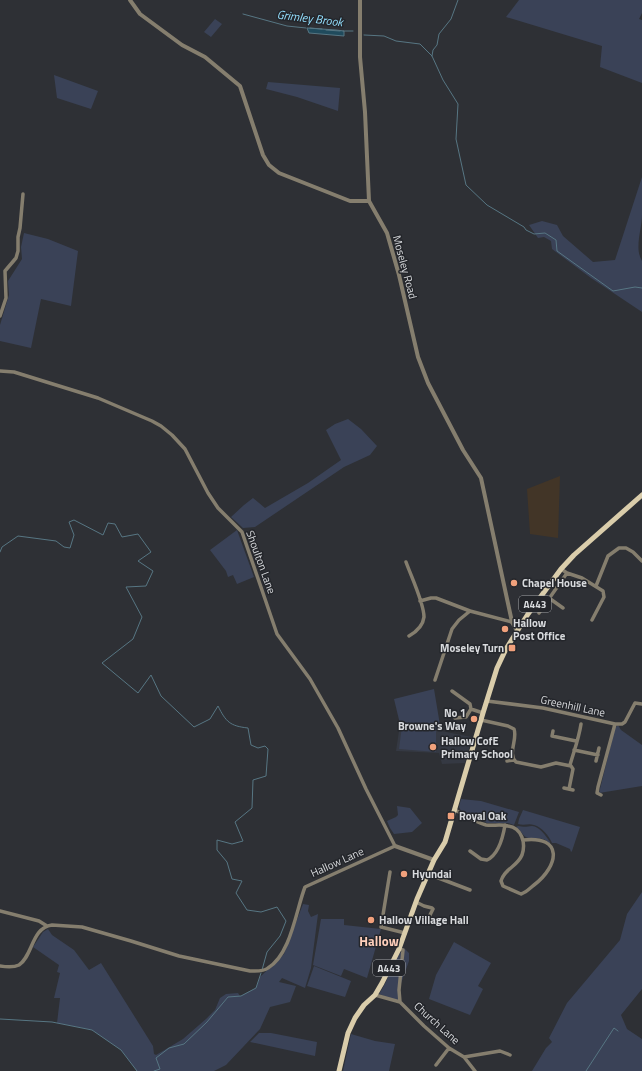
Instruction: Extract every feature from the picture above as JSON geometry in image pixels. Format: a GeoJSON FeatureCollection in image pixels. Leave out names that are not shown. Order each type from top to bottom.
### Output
{"type":"FeatureCollection","features":[{"type":"Feature","properties":{"kind":"main road","name":"A443"},"geometry":{"type":"LineString","coordinates":[[339,1071],[348,1033],[355,1018],[364,1005],[375,995],[399,949],[416,902],[434,860],[445,842],[483,713],[506,649],[528,614],[561,569],[579,550],[642,495]]}},
{"type":"Feature","properties":{"kind":"street"},"geometry":{"type":"LineString","coordinates":[[130,0],[140,14],[182,45],[205,57],[240,86],[263,155],[269,165],[279,173],[350,201],[368,201],[365,112],[360,57],[360,0]]}},
{"type":"Feature","properties":{"kind":"street"},"geometry":{"type":"LineString","coordinates":[[0,316],[6,298],[3,271],[16,258],[18,251],[18,237],[23,194]]}},
{"type":"Feature","properties":{"kind":"street","name":"Moseley Road"},"geometry":{"type":"LineString","coordinates":[[368,201],[387,233],[399,275],[418,357],[428,383],[463,450],[481,478],[512,622],[517,631]]}},
{"type":"Feature","properties":{"kind":"street","name":"Shoulton Lane"},"geometry":{"type":"LineString","coordinates":[[0,371],[14,372],[98,398],[161,426],[185,449],[208,493],[222,514],[242,532],[277,634],[310,680],[338,728],[366,789],[395,846]]}},
{"type":"Feature","properties":{"kind":"street"},"geometry":{"type":"LineString","coordinates":[[596,586],[605,560],[619,548],[626,548],[633,552],[642,561]]}},
{"type":"Feature","properties":{"kind":"street"},"geometry":{"type":"LineString","coordinates":[[406,564],[424,616],[418,630],[410,634]]}},
{"type":"Feature","properties":{"kind":"street"},"geometry":{"type":"LineString","coordinates":[[561,569],[567,573],[582,578],[603,591],[604,597],[592,620]]}},
{"type":"Feature","properties":{"kind":"street"},"geometry":{"type":"LineString","coordinates":[[538,613],[567,573]]}},
{"type":"Feature","properties":{"kind":"street"},"geometry":{"type":"LineString","coordinates":[[420,601],[436,598],[470,610],[512,622]]}},
{"type":"Feature","properties":{"kind":"street"},"geometry":{"type":"LineString","coordinates":[[549,598],[563,608]]}},
{"type":"Feature","properties":{"kind":"street"},"geometry":{"type":"LineString","coordinates":[[435,680],[452,628],[470,610]]}},
{"type":"Feature","properties":{"kind":"street"},"geometry":{"type":"LineString","coordinates":[[452,691],[470,704],[471,709],[466,717],[455,718]]}},
{"type":"Feature","properties":{"kind":"street","name":"Greenhill Lane"},"geometry":{"type":"LineString","coordinates":[[487,701],[543,708],[614,724],[622,724],[625,722],[634,703],[642,704]]}},
{"type":"Feature","properties":{"kind":"street"},"geometry":{"type":"LineString","coordinates":[[471,709],[483,713]]}},
{"type":"Feature","properties":{"kind":"street"},"geometry":{"type":"LineString","coordinates":[[481,720],[508,726],[514,729],[515,736],[512,752],[514,760]]}},
{"type":"Feature","properties":{"kind":"street"},"geometry":{"type":"LineString","coordinates":[[564,788],[571,790],[573,768],[570,765],[576,742],[579,737],[581,724]]}},
{"type":"Feature","properties":{"kind":"street"},"geometry":{"type":"LineString","coordinates":[[601,795],[597,793],[598,787],[614,724]]}},
{"type":"Feature","properties":{"kind":"street"},"geometry":{"type":"LineString","coordinates":[[553,731],[552,736],[576,742]]}},
{"type":"Feature","properties":{"kind":"street"},"geometry":{"type":"LineString","coordinates":[[596,761],[599,748]]}},
{"type":"Feature","properties":{"kind":"street"},"geometry":{"type":"LineString","coordinates":[[574,750],[598,755]]}},
{"type":"Feature","properties":{"kind":"street"},"geometry":{"type":"LineString","coordinates":[[507,761],[514,760],[541,767],[556,763],[570,765]]}},
{"type":"Feature","properties":{"kind":"street"},"geometry":{"type":"LineString","coordinates":[[455,810],[487,825],[505,825],[518,831],[523,840],[523,850],[520,860],[504,874],[501,881],[503,886],[522,894],[527,892],[545,875],[552,864],[554,856],[552,849],[545,843],[536,840],[523,840]]}},
{"type":"Feature","properties":{"kind":"street"},"geometry":{"type":"LineString","coordinates":[[470,851],[481,859],[487,860],[490,858],[500,842],[505,825]]}},
{"type":"Feature","properties":{"kind":"street"},"geometry":{"type":"LineString","coordinates":[[395,846],[434,860]]}},
{"type":"Feature","properties":{"kind":"street","name":"Hallow Lane"},"geometry":{"type":"LineString","coordinates":[[47,926],[82,927],[131,940],[164,952],[251,971],[260,971],[268,969],[287,946],[299,902],[305,887],[395,846]]}},
{"type":"Feature","properties":{"kind":"street"},"geometry":{"type":"LineString","coordinates":[[390,872],[381,927],[405,933]]}},
{"type":"Feature","properties":{"kind":"street"},"geometry":{"type":"LineString","coordinates":[[428,874],[470,890]]}},
{"type":"Feature","properties":{"kind":"street"},"geometry":{"type":"LineString","coordinates":[[416,902],[433,909],[426,923]]}},
{"type":"Feature","properties":{"kind":"street"},"geometry":{"type":"LineString","coordinates":[[0,911],[39,921],[47,926],[40,932],[24,960],[11,967],[0,966]]}},
{"type":"Feature","properties":{"kind":"street","name":"Church Lane"},"geometry":{"type":"LineString","coordinates":[[399,949],[403,950],[399,990],[400,1002]]}},
{"type":"Feature","properties":{"kind":"street","name":"Church Lane"},"geometry":{"type":"LineString","coordinates":[[375,995],[400,1002],[449,1048],[464,1057],[473,1070]]}},
{"type":"Feature","properties":{"kind":"street"},"geometry":{"type":"LineString","coordinates":[[436,1065],[449,1048]]}},
{"type":"Feature","properties":{"kind":"street","name":"Church Lane"},"geometry":{"type":"LineString","coordinates":[[464,1057],[500,1051],[510,1055]]}},
{"type":"Feature","properties":{"kind":"shaded area"},"geometry":{"type":"Polygon","coordinates":[[[519,0],[642,0],[642,13],[639,19],[642,20],[642,83],[600,67],[602,46],[506,17],[519,0]]]}},
{"type":"Feature","properties":{"kind":"shaded area"},"geometry":{"type":"Polygon","coordinates":[[[215,19],[222,24],[211,37],[204,32],[215,19]]]}},
{"type":"Feature","properties":{"kind":"shaded area"},"geometry":{"type":"Polygon","coordinates":[[[307,28],[344,31],[344,36],[309,33],[307,28]]]}},
{"type":"Feature","properties":{"kind":"shaded area"},"geometry":{"type":"Polygon","coordinates":[[[54,75],[98,91],[91,109],[57,98],[54,75]]]}},
{"type":"Feature","properties":{"kind":"shaded area"},"geometry":{"type":"Polygon","coordinates":[[[268,82],[340,88],[338,111],[297,97],[266,89],[268,82]]]}},
{"type":"Feature","properties":{"kind":"shaded area"},"geometry":{"type":"Polygon","coordinates":[[[642,177],[642,220],[638,244],[642,261],[642,312],[591,278],[552,249],[551,241],[544,237],[538,238],[529,225],[542,221],[557,225],[563,236],[593,262],[615,260],[642,177]]]}},
{"type":"Feature","properties":{"kind":"shaded area"},"geometry":{"type":"Polygon","coordinates":[[[24,233],[48,239],[78,251],[71,306],[41,299],[31,348],[0,341],[0,325],[9,295],[8,281],[22,259],[21,247],[24,233]]]}},
{"type":"Feature","properties":{"kind":"shaded area"},"geometry":{"type":"Polygon","coordinates":[[[348,419],[361,429],[377,446],[370,455],[344,467],[255,527],[243,528],[231,517],[253,498],[265,508],[308,483],[341,460],[326,430],[335,424],[348,419]]]}},
{"type":"Feature","properties":{"kind":"shaded area"},"geometry":{"type":"Polygon","coordinates":[[[560,476],[558,538],[530,534],[527,489],[560,476]]]}},
{"type":"Feature","properties":{"kind":"shaded area"},"geometry":{"type":"Polygon","coordinates":[[[237,530],[254,577],[237,584],[233,575],[228,577],[226,571],[210,550],[237,530]]]}},
{"type":"Feature","properties":{"kind":"shaded area"},"geometry":{"type":"Polygon","coordinates":[[[434,689],[441,731],[400,724],[394,699],[434,689]]]}},
{"type":"Feature","properties":{"kind":"shaded area","name":"Hallow CofE Primary School"},"geometry":{"type":"Polygon","coordinates":[[[400,724],[472,737],[465,763],[442,764],[439,753],[396,751],[400,724]]]}},
{"type":"Feature","properties":{"kind":"shaded area"},"geometry":{"type":"Polygon","coordinates":[[[618,725],[621,730],[642,745],[642,786],[599,793],[615,728],[618,725]]]}},
{"type":"Feature","properties":{"kind":"shaded area"},"geometry":{"type":"Polygon","coordinates":[[[402,726],[436,731],[436,752],[399,749],[402,726]]]}},
{"type":"Feature","properties":{"kind":"shaded area"},"geometry":{"type":"Polygon","coordinates":[[[461,799],[481,801],[519,812],[514,825],[508,823],[487,823],[461,811],[459,807],[461,799]]]}},
{"type":"Feature","properties":{"kind":"shaded area"},"geometry":{"type":"Polygon","coordinates":[[[397,806],[410,808],[422,823],[412,832],[394,834],[387,821],[398,815],[397,806]]]}},
{"type":"Feature","properties":{"kind":"shaded area"},"geometry":{"type":"Polygon","coordinates":[[[523,810],[580,827],[572,851],[571,852],[570,849],[556,843],[552,843],[545,832],[537,826],[532,824],[518,824],[523,810]]]}},
{"type":"Feature","properties":{"kind":"shaded area"},"geometry":{"type":"Polygon","coordinates":[[[535,826],[542,832],[550,844],[540,838],[526,837],[516,827],[535,826]]]}},
{"type":"Feature","properties":{"kind":"shaded area"},"geometry":{"type":"Polygon","coordinates":[[[642,892],[642,989],[621,1015],[627,1029],[642,1039],[642,1071],[532,1071],[546,1048],[552,1042],[549,1038],[567,1003],[620,940],[627,914],[642,892]]]}},
{"type":"Feature","properties":{"kind":"shaded area"},"geometry":{"type":"Polygon","coordinates":[[[303,904],[309,905],[308,911],[311,917],[318,914],[311,968],[305,988],[282,978],[279,982],[296,986],[290,1002],[270,1007],[260,1029],[226,1065],[214,1071],[137,1071],[121,1050],[92,1030],[57,1023],[60,998],[54,998],[60,973],[57,972],[59,965],[33,947],[43,932],[48,929],[52,935],[74,950],[89,970],[101,963],[153,1046],[154,1054],[156,1055],[183,1039],[206,1019],[215,1010],[220,998],[226,994],[238,993],[240,996],[256,988],[260,977],[284,954],[303,904]]]}},
{"type":"Feature","properties":{"kind":"shaded area"},"geometry":{"type":"Polygon","coordinates":[[[321,919],[344,919],[344,925],[381,929],[367,978],[344,969],[341,976],[313,965],[321,919]]]}},
{"type":"Feature","properties":{"kind":"shaded area"},"geometry":{"type":"Polygon","coordinates":[[[454,942],[491,963],[478,986],[483,989],[470,1015],[429,999],[436,975],[454,942]]]}},
{"type":"Feature","properties":{"kind":"shaded area"},"geometry":{"type":"Polygon","coordinates":[[[404,948],[409,953],[409,961],[399,989],[400,1002],[379,994],[396,959],[404,948]]]}},
{"type":"Feature","properties":{"kind":"shaded area"},"geometry":{"type":"Polygon","coordinates":[[[314,966],[351,981],[345,997],[307,986],[314,966]]]}},
{"type":"Feature","properties":{"kind":"shaded area"},"geometry":{"type":"Polygon","coordinates":[[[259,1033],[271,1033],[317,1042],[315,1056],[250,1042],[259,1033]]]}},
{"type":"Feature","properties":{"kind":"shaded area"},"geometry":{"type":"Polygon","coordinates":[[[351,1034],[375,1041],[395,1044],[389,1071],[343,1071],[351,1034]]]}},
{"type":"Feature","properties":{"kind":"waterway"},"geometry":{"type":"LineString","coordinates":[[432,56],[433,50],[437,45],[439,34],[451,19],[458,0]]}},
{"type":"Feature","properties":{"kind":"waterway","name":"Grimley Brook"},"geometry":{"type":"LineString","coordinates":[[243,14],[287,26],[306,28]]}},
{"type":"Feature","properties":{"kind":"waterway","name":"Grimley Brook"},"geometry":{"type":"LineString","coordinates":[[310,28],[322,29]]}},
{"type":"Feature","properties":{"kind":"waterway","name":"Grimley Brook"},"geometry":{"type":"LineString","coordinates":[[326,30],[340,31]]}},
{"type":"Feature","properties":{"kind":"waterway","name":"Grimley Brook"},"geometry":{"type":"LineString","coordinates":[[343,31],[353,31]]}},
{"type":"Feature","properties":{"kind":"waterway","name":"Grimley Brook"},"geometry":{"type":"LineString","coordinates":[[364,35],[384,36],[396,41],[420,44],[432,56],[443,80],[458,104],[456,139],[466,185],[487,205],[524,227],[526,230],[534,234],[545,233],[556,240],[557,251],[613,291],[635,287],[642,288]]}},
{"type":"Feature","properties":{"kind":"waterway"},"geometry":{"type":"LineString","coordinates":[[0,552],[2,547],[18,536],[56,541],[64,547],[70,548],[74,535],[69,522],[74,520],[103,535],[108,523],[115,524],[122,537],[138,534],[151,552],[138,561],[153,571],[146,586],[126,587],[142,617],[133,639],[102,663],[138,693],[151,675],[161,696],[194,727],[210,719],[218,706],[229,722],[237,726],[248,728],[251,745],[258,748],[265,746],[268,749],[266,776],[253,780],[252,808],[235,822],[243,841],[232,844],[217,840],[217,850],[227,862],[232,879],[242,881],[236,893],[247,910],[261,912],[277,907],[286,921],[280,936],[267,952],[262,970]]}},
{"type":"Feature","properties":{"kind":"waterway"},"geometry":{"type":"LineString","coordinates":[[154,1071],[160,1069],[156,1058],[169,1048],[184,1044],[207,1022],[228,997],[241,996],[256,988],[261,973]]}},
{"type":"Feature","properties":{"kind":"waterway"},"geometry":{"type":"LineString","coordinates":[[0,1019],[52,1022],[92,1030],[121,1050],[137,1071]]}},
{"type":"Feature","properties":{"kind":"waterway"},"geometry":{"type":"LineString","coordinates":[[586,1071],[614,1028],[618,1031]]}},
{"type":"Feature","properties":{"kind":"place","name":"Chapel House"},"geometry":{"type":"Point","coordinates":[514,583]}},
{"type":"Feature","properties":{"kind":"place","name":"Hallow Post Office"},"geometry":{"type":"Point","coordinates":[505,629]}},
{"type":"Feature","properties":{"kind":"place","name":"Moseley Turn"},"geometry":{"type":"Point","coordinates":[512,648]}},
{"type":"Feature","properties":{"kind":"place","name":"No 1 Browne's Way"},"geometry":{"type":"Point","coordinates":[474,719]}},
{"type":"Feature","properties":{"kind":"place","name":"Hallow CofE Primary School"},"geometry":{"type":"Point","coordinates":[433,747]}},
{"type":"Feature","properties":{"kind":"place","name":"Royal Oak"},"geometry":{"type":"Point","coordinates":[451,816]}},
{"type":"Feature","properties":{"kind":"place","name":"Hyundai"},"geometry":{"type":"Point","coordinates":[404,874]}},
{"type":"Feature","properties":{"kind":"place","name":"Hallow Village Hall"},"geometry":{"type":"Point","coordinates":[371,920]}},
{"type":"Feature","properties":{"kind":"district","name":"Hallow"},"geometry":{"type":"Point","coordinates":[379,941]}}]}
